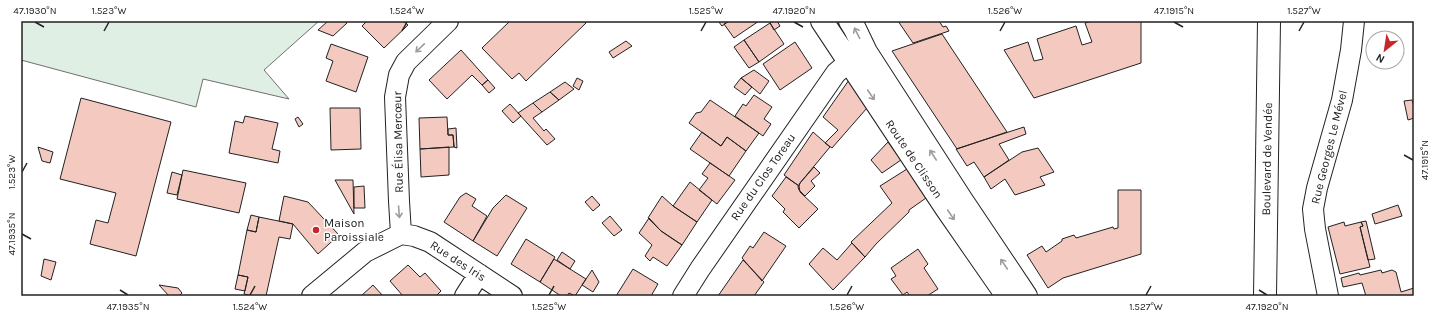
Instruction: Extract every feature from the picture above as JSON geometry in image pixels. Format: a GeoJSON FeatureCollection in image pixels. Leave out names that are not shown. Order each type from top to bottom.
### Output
{"type":"FeatureCollection","features":[{"type":"Feature","properties":{"kind":"main road","name":"Route de Clisson"},"geometry":{"type":"LineString","coordinates":[[822,21],[858,57],[961,199],[1026,296]]}},
{"type":"Feature","properties":{"kind":"main road","name":"Route de Clisson"},"geometry":{"type":"LineString","coordinates":[[850,21],[855,29],[858,57],[1007,296]]}},
{"type":"Feature","properties":{"kind":"main road","name":"Boulevard de Vendée"},"geometry":{"type":"LineString","coordinates":[[1265,296],[1270,21]]}},
{"type":"Feature","properties":{"kind":"street","name":"Rue Élisa Mercœur"},"geometry":{"type":"LineString","coordinates":[[401,234],[395,97],[399,75],[406,62],[448,21]]}},
{"type":"Feature","properties":{"kind":"street","name":"Rue Georges Le Mével"},"geometry":{"type":"LineString","coordinates":[[1328,296],[1315,229],[1313,210],[1317,188],[1342,100],[1351,50],[1354,21]]}},
{"type":"Feature","properties":{"kind":"street","name":"Rue du Clos Toreau"},"geometry":{"type":"LineString","coordinates":[[683,296],[700,269],[836,73],[858,57]]}},
{"type":"Feature","properties":{"kind":"street","name":"Rue des Iris"},"geometry":{"type":"LineString","coordinates":[[401,234],[414,236],[430,242],[512,296]]}},
{"type":"Feature","properties":{"kind":"street"},"geometry":{"type":"LineString","coordinates":[[312,296],[365,252],[401,234]]}},
{"type":"Feature","properties":{"kind":"street"},"geometry":{"type":"LineString","coordinates":[[465,296],[479,274]]}},
{"type":"Feature","properties":{"kind":"green space"},"geometry":{"type":"Polygon","coordinates":[[[21,21],[319,21],[264,70],[289,99],[203,79],[196,107],[21,60],[21,21]]]}},
{"type":"Feature","properties":{"kind":"building"},"geometry":{"type":"Polygon","coordinates":[[[328,21],[346,21],[347,23],[333,36],[318,30],[328,21]]]}},
{"type":"Feature","properties":{"kind":"building"},"geometry":{"type":"Polygon","coordinates":[[[367,21],[403,21],[408,25],[384,48],[362,26],[367,21]]]}},
{"type":"Feature","properties":{"kind":"building"},"geometry":{"type":"Polygon","coordinates":[[[510,21],[585,21],[586,23],[526,81],[519,73],[512,79],[482,48],[510,21]]]}},
{"type":"Feature","properties":{"kind":"building"},"geometry":{"type":"Polygon","coordinates":[[[718,21],[729,21],[722,26],[718,21]]]}},
{"type":"Feature","properties":{"kind":"building"},"geometry":{"type":"Polygon","coordinates":[[[729,21],[759,21],[734,38],[724,24],[729,21]]]}},
{"type":"Feature","properties":{"kind":"building"},"geometry":{"type":"Polygon","coordinates":[[[777,21],[780,26],[774,30],[770,23],[777,21]]]}},
{"type":"Feature","properties":{"kind":"building"},"geometry":{"type":"Polygon","coordinates":[[[898,21],[939,21],[943,27],[946,26],[949,31],[913,43],[898,21]]]}},
{"type":"Feature","properties":{"kind":"building"},"geometry":{"type":"Polygon","coordinates":[[[1092,21],[1141,21],[1141,63],[1034,98],[1004,50],[1028,42],[1034,61],[1043,59],[1037,39],[1076,26],[1082,45],[1092,42],[1085,23],[1092,21]]]}},
{"type":"Feature","properties":{"kind":"building"},"geometry":{"type":"Polygon","coordinates":[[[770,23],[784,44],[759,62],[744,40],[770,23]]]}},
{"type":"Feature","properties":{"kind":"building"},"geometry":{"type":"Polygon","coordinates":[[[942,34],[1007,132],[957,149],[892,51],[942,34]]]}},
{"type":"Feature","properties":{"kind":"building"},"geometry":{"type":"Polygon","coordinates":[[[744,40],[759,62],[749,68],[734,47],[744,40]]]}},
{"type":"Feature","properties":{"kind":"building"},"geometry":{"type":"Polygon","coordinates":[[[626,41],[632,46],[613,58],[609,52],[626,41]]]}},
{"type":"Feature","properties":{"kind":"building"},"geometry":{"type":"Polygon","coordinates":[[[795,42],[812,68],[780,90],[763,64],[795,42]]]}},
{"type":"Feature","properties":{"kind":"building"},"geometry":{"type":"Polygon","coordinates":[[[331,44],[368,57],[356,92],[326,81],[333,61],[326,58],[331,44]]]}},
{"type":"Feature","properties":{"kind":"building"},"geometry":{"type":"Polygon","coordinates":[[[461,50],[488,80],[482,85],[472,75],[447,99],[429,80],[461,50]]]}},
{"type":"Feature","properties":{"kind":"building"},"geometry":{"type":"Polygon","coordinates":[[[754,70],[769,81],[760,94],[741,78],[754,70]]]}},
{"type":"Feature","properties":{"kind":"building"},"geometry":{"type":"Polygon","coordinates":[[[577,78],[583,81],[579,90],[573,86],[577,78]]]}},
{"type":"Feature","properties":{"kind":"building"},"geometry":{"type":"Polygon","coordinates":[[[741,78],[752,87],[745,95],[734,87],[741,78]]]}},
{"type":"Feature","properties":{"kind":"building"},"geometry":{"type":"Polygon","coordinates":[[[488,80],[495,88],[489,93],[482,85],[488,80]]]}},
{"type":"Feature","properties":{"kind":"building"},"geometry":{"type":"Polygon","coordinates":[[[849,80],[867,108],[832,148],[825,143],[838,130],[823,117],[849,80]]]}},
{"type":"Feature","properties":{"kind":"building"},"geometry":{"type":"Polygon","coordinates":[[[565,82],[574,89],[559,100],[550,92],[565,82]]]}},
{"type":"Feature","properties":{"kind":"building"},"geometry":{"type":"Polygon","coordinates":[[[550,92],[559,100],[542,112],[533,103],[550,92]]]}},
{"type":"Feature","properties":{"kind":"building"},"geometry":{"type":"Polygon","coordinates":[[[754,95],[772,107],[764,119],[771,124],[763,136],[735,116],[743,104],[746,106],[754,95]]]}},
{"type":"Feature","properties":{"kind":"building"},"geometry":{"type":"Polygon","coordinates":[[[81,98],[171,122],[136,256],[90,244],[96,220],[108,223],[116,193],[60,179],[81,98]]]}},
{"type":"Feature","properties":{"kind":"building"},"geometry":{"type":"Polygon","coordinates":[[[710,100],[759,133],[746,151],[727,137],[721,146],[689,123],[696,113],[701,112],[710,100]]]}},
{"type":"Feature","properties":{"kind":"building"},"geometry":{"type":"Polygon","coordinates":[[[1412,100],[1414,106],[1414,118],[1408,120],[1404,101],[1412,100]]]}},
{"type":"Feature","properties":{"kind":"building"},"geometry":{"type":"Polygon","coordinates":[[[533,103],[542,112],[533,118],[544,131],[546,129],[555,139],[547,145],[518,113],[533,103]]]}},
{"type":"Feature","properties":{"kind":"building"},"geometry":{"type":"Polygon","coordinates":[[[510,104],[521,116],[513,123],[502,111],[510,104]]]}},
{"type":"Feature","properties":{"kind":"building"},"geometry":{"type":"Polygon","coordinates":[[[330,108],[360,108],[361,149],[331,150],[330,108]]]}},
{"type":"Feature","properties":{"kind":"building"},"geometry":{"type":"Polygon","coordinates":[[[245,116],[278,123],[272,149],[280,151],[278,163],[229,153],[235,121],[243,123],[245,116]]]}},
{"type":"Feature","properties":{"kind":"building"},"geometry":{"type":"Polygon","coordinates":[[[298,117],[303,124],[299,127],[295,119],[298,117]]]}},
{"type":"Feature","properties":{"kind":"building"},"geometry":{"type":"Polygon","coordinates":[[[447,117],[448,135],[453,135],[454,147],[420,149],[419,118],[447,117]]]}},
{"type":"Feature","properties":{"kind":"building"},"geometry":{"type":"Polygon","coordinates":[[[1024,127],[1026,134],[999,144],[1009,160],[984,177],[974,162],[967,166],[956,149],[1024,127]]]}},
{"type":"Feature","properties":{"kind":"building"},"geometry":{"type":"Polygon","coordinates":[[[456,128],[457,148],[454,147],[453,135],[448,135],[448,129],[456,128]]]}},
{"type":"Feature","properties":{"kind":"building"},"geometry":{"type":"Polygon","coordinates":[[[702,132],[721,146],[727,137],[746,151],[729,176],[690,149],[702,132]]]}},
{"type":"Feature","properties":{"kind":"building"},"geometry":{"type":"Polygon","coordinates":[[[813,132],[830,147],[799,186],[784,175],[813,132]]]}},
{"type":"Feature","properties":{"kind":"building"},"geometry":{"type":"Polygon","coordinates":[[[888,142],[901,160],[882,173],[871,160],[888,142]]]}},
{"type":"Feature","properties":{"kind":"building"},"geometry":{"type":"Polygon","coordinates":[[[38,147],[53,152],[50,163],[42,161],[38,147]]]}},
{"type":"Feature","properties":{"kind":"building"},"geometry":{"type":"Polygon","coordinates":[[[449,147],[449,175],[421,177],[420,149],[449,147]]]}},
{"type":"Feature","properties":{"kind":"building"},"geometry":{"type":"Polygon","coordinates":[[[1038,148],[1054,172],[1040,177],[1045,185],[1015,195],[1005,179],[991,189],[984,177],[1022,152],[1038,148]]]}},
{"type":"Feature","properties":{"kind":"building"},"geometry":{"type":"Polygon","coordinates":[[[710,163],[735,180],[717,204],[699,190],[708,178],[702,174],[710,163]]]}},
{"type":"Feature","properties":{"kind":"building"},"geometry":{"type":"Polygon","coordinates":[[[814,167],[820,173],[811,181],[815,186],[805,196],[798,187],[814,167]]]}},
{"type":"Feature","properties":{"kind":"building"},"geometry":{"type":"Polygon","coordinates":[[[907,169],[926,198],[909,210],[909,212],[876,244],[865,257],[851,242],[892,203],[880,186],[907,169]]]}},
{"type":"Feature","properties":{"kind":"building"},"geometry":{"type":"Polygon","coordinates":[[[183,170],[246,183],[239,213],[177,199],[183,170]]]}},
{"type":"Feature","properties":{"kind":"building"},"geometry":{"type":"Polygon","coordinates":[[[172,172],[182,175],[177,195],[167,193],[172,172]]]}},
{"type":"Feature","properties":{"kind":"building"},"geometry":{"type":"Polygon","coordinates":[[[786,177],[799,186],[800,192],[818,209],[799,228],[783,212],[785,209],[772,196],[786,177]]]}},
{"type":"Feature","properties":{"kind":"building"},"geometry":{"type":"Polygon","coordinates":[[[335,180],[353,180],[354,214],[335,180]]]}},
{"type":"Feature","properties":{"kind":"building"},"geometry":{"type":"Polygon","coordinates":[[[690,182],[712,200],[697,222],[673,206],[690,182]]]}},
{"type":"Feature","properties":{"kind":"building"},"geometry":{"type":"Polygon","coordinates":[[[364,186],[365,208],[354,208],[354,187],[364,186]]]}},
{"type":"Feature","properties":{"kind":"building"},"geometry":{"type":"Polygon","coordinates":[[[1118,190],[1141,190],[1141,254],[1063,278],[1048,288],[1027,255],[1042,246],[1046,252],[1062,241],[1062,239],[1074,235],[1076,238],[1113,227],[1114,229],[1118,228],[1118,190]]]}},
{"type":"Feature","properties":{"kind":"building"},"geometry":{"type":"Polygon","coordinates":[[[466,193],[476,199],[472,206],[487,216],[473,241],[444,222],[460,197],[466,193]]]}},
{"type":"Feature","properties":{"kind":"building"},"geometry":{"type":"Polygon","coordinates":[[[506,195],[527,208],[497,256],[473,241],[493,208],[506,195]]]}},
{"type":"Feature","properties":{"kind":"building","name":"Maison Paroissiale"},"geometry":{"type":"Polygon","coordinates":[[[284,196],[308,202],[339,235],[318,254],[293,224],[279,221],[284,196]]]}},
{"type":"Feature","properties":{"kind":"building"},"geometry":{"type":"Polygon","coordinates":[[[592,196],[600,205],[593,211],[585,202],[592,196]]]}},
{"type":"Feature","properties":{"kind":"building"},"geometry":{"type":"Polygon","coordinates":[[[662,196],[673,206],[697,222],[682,245],[661,231],[648,218],[662,196]]]}},
{"type":"Feature","properties":{"kind":"building"},"geometry":{"type":"Polygon","coordinates":[[[1398,205],[1402,216],[1375,224],[1372,214],[1398,205]]]}},
{"type":"Feature","properties":{"kind":"building"},"geometry":{"type":"Polygon","coordinates":[[[251,215],[259,217],[256,232],[247,230],[251,215]]]}},
{"type":"Feature","properties":{"kind":"building"},"geometry":{"type":"Polygon","coordinates":[[[610,216],[622,230],[614,236],[602,223],[610,216]]]}},
{"type":"Feature","properties":{"kind":"building"},"geometry":{"type":"Polygon","coordinates":[[[259,217],[293,224],[290,239],[279,237],[266,296],[244,294],[248,277],[238,275],[247,230],[256,232],[259,217]]]}},
{"type":"Feature","properties":{"kind":"building"},"geometry":{"type":"Polygon","coordinates":[[[649,218],[661,231],[682,245],[667,266],[653,257],[650,261],[645,256],[652,245],[639,233],[649,218]]]}},
{"type":"Feature","properties":{"kind":"building"},"geometry":{"type":"Polygon","coordinates":[[[1366,221],[1375,259],[1368,260],[1360,227],[1363,226],[1361,222],[1366,221]]]}},
{"type":"Feature","properties":{"kind":"building"},"geometry":{"type":"Polygon","coordinates":[[[1344,222],[1345,226],[1361,222],[1363,226],[1360,227],[1370,267],[1340,274],[1328,227],[1344,222]]]}},
{"type":"Feature","properties":{"kind":"building"},"geometry":{"type":"Polygon","coordinates":[[[764,232],[786,246],[762,281],[742,258],[750,246],[753,248],[764,232]]]}},
{"type":"Feature","properties":{"kind":"building"},"geometry":{"type":"Polygon","coordinates":[[[526,239],[555,257],[540,282],[511,264],[526,239]]]}},
{"type":"Feature","properties":{"kind":"building"},"geometry":{"type":"Polygon","coordinates":[[[852,243],[865,257],[833,290],[809,264],[823,248],[837,260],[852,243]]]}},
{"type":"Feature","properties":{"kind":"building"},"geometry":{"type":"Polygon","coordinates":[[[918,249],[928,264],[924,268],[938,289],[927,296],[910,296],[907,292],[903,295],[891,279],[896,276],[891,268],[918,249]]]}},
{"type":"Feature","properties":{"kind":"building"},"geometry":{"type":"Polygon","coordinates":[[[562,252],[575,261],[570,269],[557,260],[562,252]]]}},
{"type":"Feature","properties":{"kind":"building"},"geometry":{"type":"Polygon","coordinates":[[[44,259],[56,262],[51,280],[41,276],[44,259]]]}},
{"type":"Feature","properties":{"kind":"building"},"geometry":{"type":"Polygon","coordinates":[[[554,259],[586,279],[575,296],[569,293],[567,296],[561,296],[540,282],[554,259]]]}},
{"type":"Feature","properties":{"kind":"building"},"geometry":{"type":"Polygon","coordinates":[[[743,260],[764,282],[754,296],[718,296],[743,260]]]}},
{"type":"Feature","properties":{"kind":"building"},"geometry":{"type":"Polygon","coordinates":[[[408,265],[420,277],[425,273],[441,291],[436,296],[403,296],[390,281],[408,265]]]}},
{"type":"Feature","properties":{"kind":"building"},"geometry":{"type":"Polygon","coordinates":[[[633,269],[658,284],[651,296],[616,296],[633,269]]]}},
{"type":"Feature","properties":{"kind":"building"},"geometry":{"type":"Polygon","coordinates":[[[592,270],[599,282],[593,292],[582,285],[592,270]]]}},
{"type":"Feature","properties":{"kind":"building"},"geometry":{"type":"Polygon","coordinates":[[[1381,270],[1382,273],[1392,270],[1396,272],[1401,292],[1414,288],[1414,296],[1366,296],[1362,283],[1343,287],[1341,278],[1359,273],[1360,275],[1381,270]]]}},
{"type":"Feature","properties":{"kind":"building"},"geometry":{"type":"Polygon","coordinates":[[[238,275],[248,277],[245,291],[235,289],[238,275]]]}},
{"type":"Feature","properties":{"kind":"building"},"geometry":{"type":"Polygon","coordinates":[[[159,285],[178,288],[182,293],[179,296],[169,296],[159,285]]]}},
{"type":"Feature","properties":{"kind":"building"},"geometry":{"type":"Polygon","coordinates":[[[373,285],[383,296],[361,296],[373,285]]]}},
{"type":"Feature","properties":{"kind":"place","name":"Maison Paroissiale"},"geometry":{"type":"Point","coordinates":[316,230]}}]}
